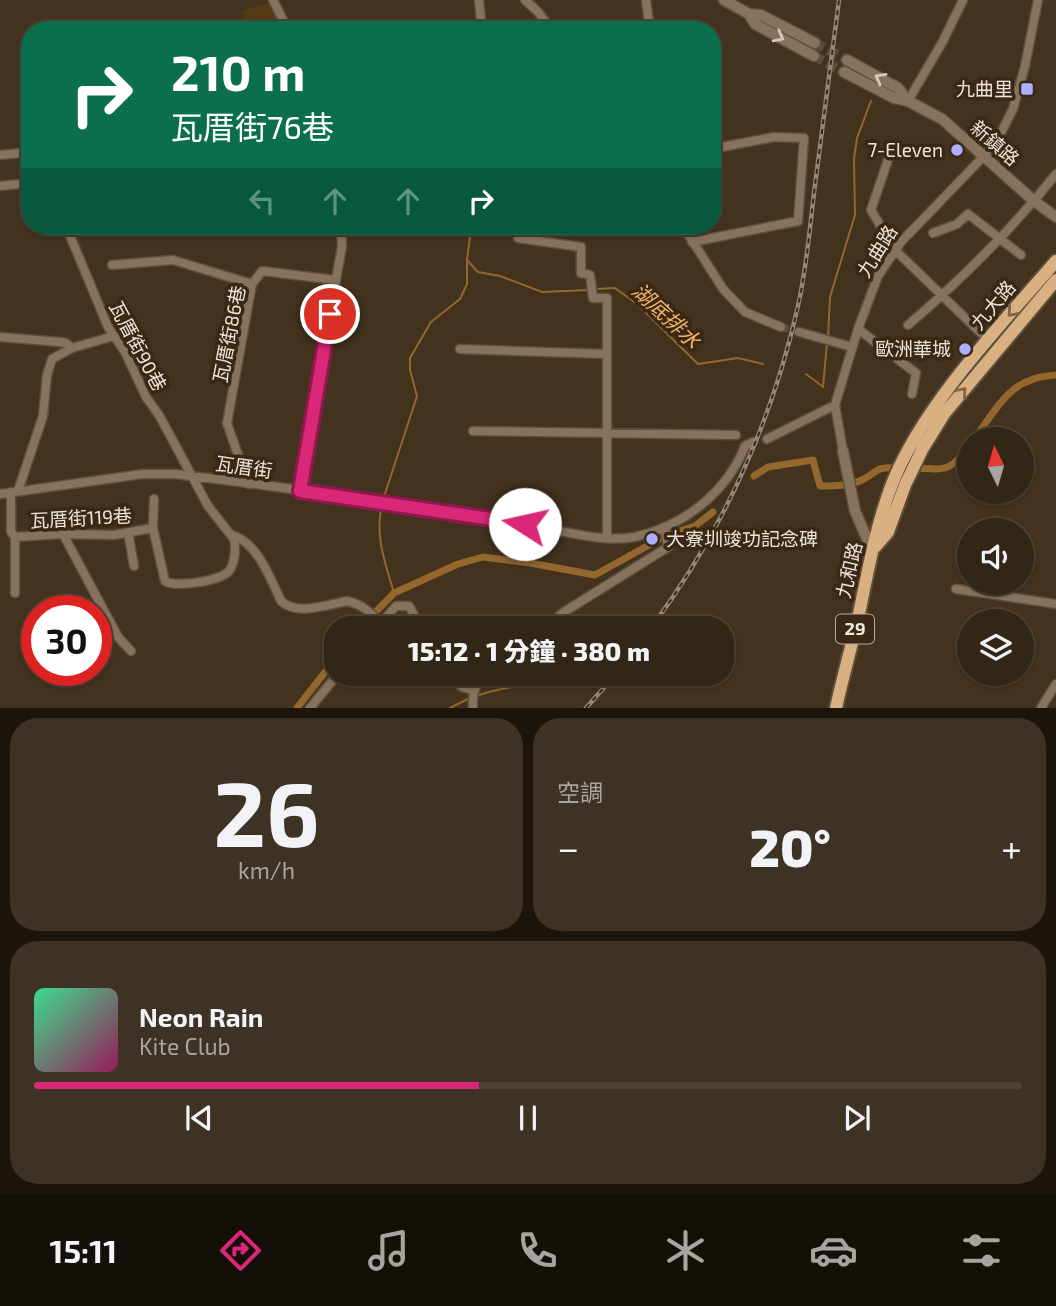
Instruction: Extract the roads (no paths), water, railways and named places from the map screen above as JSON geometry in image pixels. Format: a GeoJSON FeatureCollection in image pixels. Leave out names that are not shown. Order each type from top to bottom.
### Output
{"type":"FeatureCollection","features":[{"type":"Feature","properties":{"kind":"main road","name":"九大路"},"geometry":{"type":"LineString","coordinates":[[917,446],[932,411],[1056,261]]}},
{"type":"Feature","properties":{"kind":"main road","name":"九大路"},"geometry":{"type":"LineString","coordinates":[[917,446],[1056,280]]}},
{"type":"Feature","properties":{"kind":"main road","name":"九和路"},"geometry":{"type":"LineString","coordinates":[[836,708],[872,550],[917,446]]}},
{"type":"Feature","properties":{"kind":"street"},"geometry":{"type":"LineString","coordinates":[[273,0],[284,21]]}},
{"type":"Feature","properties":{"kind":"street"},"geometry":{"type":"LineString","coordinates":[[479,0],[481,21]]}},
{"type":"Feature","properties":{"kind":"street"},"geometry":{"type":"LineString","coordinates":[[526,0],[545,21]]}},
{"type":"Feature","properties":{"kind":"street"},"geometry":{"type":"LineString","coordinates":[[646,0],[649,21]]}},
{"type":"Feature","properties":{"kind":"street"},"geometry":{"type":"LineString","coordinates":[[724,0],[749,14],[761,15],[815,43]]}},
{"type":"Feature","properties":{"kind":"street"},"geometry":{"type":"LineString","coordinates":[[908,101],[963,0]]}},
{"type":"Feature","properties":{"kind":"street","name":"九曲路"},"geometry":{"type":"LineString","coordinates":[[872,550],[850,493],[835,405],[852,347],[878,276],[895,250],[921,218],[984,156],[1000,135],[1013,109],[1038,0]]}},
{"type":"Feature","properties":{"kind":"street"},"geometry":{"type":"LineString","coordinates":[[749,14],[755,24],[814,55]]}},
{"type":"Feature","properties":{"kind":"street","name":"新鎮路"},"geometry":{"type":"LineString","coordinates":[[847,60],[898,88],[908,101]]}},
{"type":"Feature","properties":{"kind":"street","name":"新鎮路"},"geometry":{"type":"LineString","coordinates":[[844,72],[942,119],[1034,201],[1056,217]]}},
{"type":"Feature","properties":{"kind":"street"},"geometry":{"type":"LineString","coordinates":[[692,242],[798,221],[804,138],[774,137],[721,147]]}},
{"type":"Feature","properties":{"kind":"street"},"geometry":{"type":"LineString","coordinates":[[0,155],[21,153]]}},
{"type":"Feature","properties":{"kind":"street"},"geometry":{"type":"LineString","coordinates":[[890,153],[871,210],[895,250],[988,340]]}},
{"type":"Feature","properties":{"kind":"street"},"geometry":{"type":"LineString","coordinates":[[908,325],[942,296],[999,238],[1056,174]]}},
{"type":"Feature","properties":{"kind":"street"},"geometry":{"type":"LineString","coordinates":[[0,186],[21,184]]}},
{"type":"Feature","properties":{"kind":"street"},"geometry":{"type":"LineString","coordinates":[[933,233],[957,224],[968,214],[1021,255]]}},
{"type":"Feature","properties":{"kind":"street","name":"瓦厝街90巷"},"geometry":{"type":"LineString","coordinates":[[70,235],[103,316],[208,506],[231,535],[242,538],[257,556],[281,601],[286,606],[297,609],[347,601],[359,604],[372,616]]}},
{"type":"Feature","properties":{"kind":"street"},"geometry":{"type":"LineString","coordinates":[[300,491],[342,246],[341,235]]}},
{"type":"Feature","properties":{"kind":"street"},"geometry":{"type":"LineString","coordinates":[[518,235],[518,238],[581,247],[581,273],[590,275],[593,298],[607,298],[607,537]]}},
{"type":"Feature","properties":{"kind":"street"},"geometry":{"type":"LineString","coordinates":[[688,235],[723,289],[745,312],[780,327]]}},
{"type":"Feature","properties":{"kind":"street"},"geometry":{"type":"LineString","coordinates":[[112,265],[173,260],[252,284]]}},
{"type":"Feature","properties":{"kind":"street","name":"瓦厝街86巷"},"geometry":{"type":"LineString","coordinates":[[248,484],[228,423],[252,284],[262,271],[335,284]]}},
{"type":"Feature","properties":{"kind":"street"},"geometry":{"type":"LineString","coordinates":[[858,329],[916,373],[912,394]]}},
{"type":"Feature","properties":{"kind":"street"},"geometry":{"type":"LineString","coordinates":[[799,332],[852,347]]}},
{"type":"Feature","properties":{"kind":"street"},"geometry":{"type":"LineString","coordinates":[[0,337],[60,342],[72,348],[114,336]]}},
{"type":"Feature","properties":{"kind":"street","name":"瓦厝街119巷"},"geometry":{"type":"LineString","coordinates":[[72,348],[52,359],[49,365],[43,416],[15,492],[11,532],[15,537],[114,535],[153,528]]}},
{"type":"Feature","properties":{"kind":"street"},"geometry":{"type":"LineString","coordinates":[[460,349],[607,354]]}},
{"type":"Feature","properties":{"kind":"street"},"geometry":{"type":"LineString","coordinates":[[767,439],[835,405]]}},
{"type":"Feature","properties":{"kind":"street"},"geometry":{"type":"LineString","coordinates":[[473,431],[736,435]]}},
{"type":"Feature","properties":{"kind":"street","name":"瓦厝街"},"geometry":{"type":"LineString","coordinates":[[0,494],[143,474],[193,476],[474,516],[591,537],[634,537],[664,527],[691,513],[720,489],[738,463],[745,446],[753,442]]}},
{"type":"Feature","properties":{"kind":"street"},"geometry":{"type":"LineString","coordinates":[[154,499],[153,528],[161,569],[165,581],[172,585],[207,580],[229,571],[235,544],[231,535]]}},
{"type":"Feature","properties":{"kind":"street"},"geometry":{"type":"LineString","coordinates":[[560,616],[668,547],[664,527]]}},
{"type":"Feature","properties":{"kind":"street"},"geometry":{"type":"LineString","coordinates":[[128,532],[134,566]]}},
{"type":"Feature","properties":{"kind":"street"},"geometry":{"type":"LineString","coordinates":[[63,534],[118,637],[131,651]]}},
{"type":"Feature","properties":{"kind":"street"},"geometry":{"type":"LineString","coordinates":[[15,537],[15,593]]}},
{"type":"Feature","properties":{"kind":"street"},"geometry":{"type":"LineString","coordinates":[[956,589],[1056,604]]}},
{"type":"Feature","properties":{"kind":"street"},"geometry":{"type":"LineString","coordinates":[[387,616],[396,606],[404,605],[409,606],[414,616]]}},
{"type":"Feature","properties":{"kind":"street"},"geometry":{"type":"LineString","coordinates":[[1041,708],[1056,684]]}},
{"type":"Feature","properties":{"kind":"street"},"geometry":{"type":"LineString","coordinates":[[310,708],[328,686]]}},
{"type":"Feature","properties":{"kind":"street"},"geometry":{"type":"LineString","coordinates":[[461,686],[473,693]]}},
{"type":"Feature","properties":{"kind":"street"},"geometry":{"type":"LineString","coordinates":[[473,707],[476,686]]}},
{"type":"Feature","properties":{"kind":"waterway","name":"湖底排水"},"geometry":{"type":"LineString","coordinates":[[532,0],[550,21]]}},
{"type":"Feature","properties":{"kind":"waterway"},"geometry":{"type":"LineString","coordinates":[[828,337],[830,297],[855,215],[854,159],[857,138],[871,101]]}},
{"type":"Feature","properties":{"kind":"waterway","name":"湖底排水"},"geometry":{"type":"LineString","coordinates":[[471,235],[467,260],[478,272],[500,276],[542,292],[589,290]]}},
{"type":"Feature","properties":{"kind":"waterway"},"geometry":{"type":"LineString","coordinates":[[383,500],[417,396],[410,370],[410,358],[431,322],[460,299],[467,284],[467,261]]}},
{"type":"Feature","properties":{"kind":"waterway","name":"湖底排水"},"geometry":{"type":"LineString","coordinates":[[595,289],[615,288],[637,304],[698,364],[738,358],[763,364]]}},
{"type":"Feature","properties":{"kind":"waterway"},"geometry":{"type":"LineString","coordinates":[[823,387],[827,343]]}},
{"type":"Feature","properties":{"kind":"waterway","name":"湖底排水"},"geometry":{"type":"LineString","coordinates":[[806,374],[822,386]]}},
{"type":"Feature","properties":{"kind":"waterway"},"geometry":{"type":"LineString","coordinates":[[983,427],[1016,387],[1040,377],[1056,375]]}},
{"type":"Feature","properties":{"kind":"waterway"},"geometry":{"type":"LineString","coordinates":[[754,476],[768,467],[813,460],[820,486],[836,486],[857,482],[881,469],[899,468]]}},
{"type":"Feature","properties":{"kind":"waterway"},"geometry":{"type":"LineString","coordinates":[[911,468],[945,468],[957,460]]}},
{"type":"Feature","properties":{"kind":"waterway"},"geometry":{"type":"LineString","coordinates":[[382,506],[380,539],[394,593]]}},
{"type":"Feature","properties":{"kind":"waterway"},"geometry":{"type":"LineString","coordinates":[[671,534],[695,526],[713,512]]}},
{"type":"Feature","properties":{"kind":"waterway"},"geometry":{"type":"LineString","coordinates":[[372,616],[394,593],[458,564],[483,557],[595,575],[658,540]]}},
{"type":"Feature","properties":{"kind":"waterway"},"geometry":{"type":"LineString","coordinates":[[297,708],[324,673]]}},
{"type":"Feature","properties":{"kind":"waterway"},"geometry":{"type":"LineString","coordinates":[[477,696],[517,686]]}},
{"type":"Feature","properties":{"kind":"waterway"},"geometry":{"type":"LineString","coordinates":[[450,708],[468,699]]}},
{"type":"Feature","properties":{"kind":"tunnel"},"geometry":{"type":"LineString","coordinates":[[815,43],[847,60]]}},
{"type":"Feature","properties":{"kind":"tunnel"},"geometry":{"type":"LineString","coordinates":[[814,56],[844,72]]}},
{"type":"Feature","properties":{"kind":"tunnel"},"geometry":{"type":"LineString","coordinates":[[781,327],[799,332]]}},
{"type":"Feature","properties":{"kind":"railway"},"geometry":{"type":"LineString","coordinates":[[659,616],[722,515],[759,434],[787,349],[806,261],[839,0]]}},
{"type":"Feature","properties":{"kind":"railway"},"geometry":{"type":"LineString","coordinates":[[586,708],[605,686]]}},
{"type":"Feature","properties":{"kind":"place","name":"九曲里"},"geometry":{"type":"Point","coordinates":[1027,89]}},
{"type":"Feature","properties":{"kind":"place","name":"7-Eleven"},"geometry":{"type":"Point","coordinates":[957,150]}},
{"type":"Feature","properties":{"kind":"place","name":"歐洲華城"},"geometry":{"type":"Point","coordinates":[965,349]}},
{"type":"Feature","properties":{"kind":"place","name":"大寮圳竣功記念碑"},"geometry":{"type":"Point","coordinates":[652,539]}}]}
